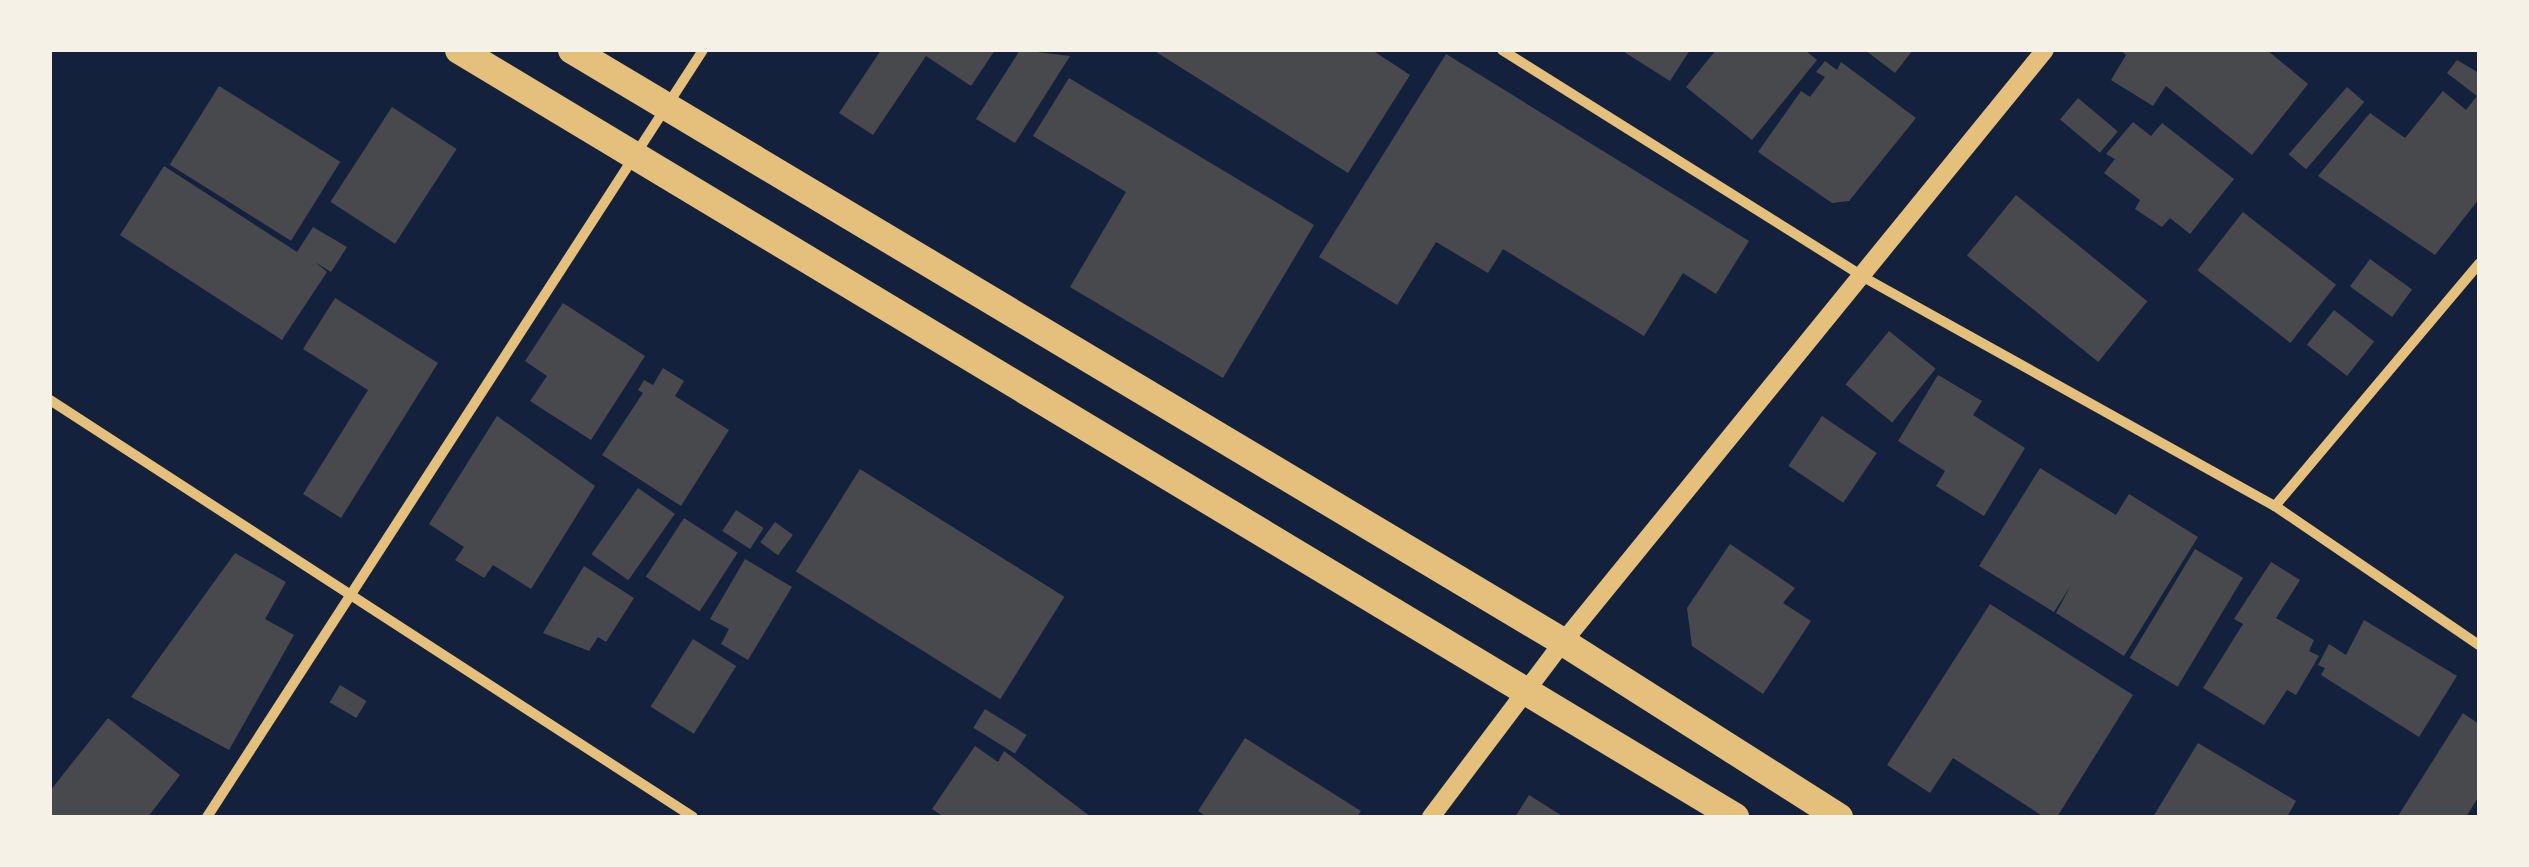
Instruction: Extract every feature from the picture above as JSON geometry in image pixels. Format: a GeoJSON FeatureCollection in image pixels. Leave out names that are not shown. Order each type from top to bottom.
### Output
{"type":"FeatureCollection","features":[{"type":"Feature","properties":{"kind":"highway"},"geometry":{"type":"LineString","coordinates":[[459,50],[1530,688],[1735,817]]}},
{"type":"Feature","properties":{"kind":"highway"},"geometry":{"type":"LineString","coordinates":[[572,50],[1563,642],[1839,817]]}},
{"type":"Feature","properties":{"kind":"street"},"geometry":{"type":"LineString","coordinates":[[207,817],[702,50]]}},
{"type":"Feature","properties":{"kind":"street"},"geometry":{"type":"LineString","coordinates":[[1502,50],[1865,278],[2274,506],[2479,645]]}},
{"type":"Feature","properties":{"kind":"street"},"geometry":{"type":"LineString","coordinates":[[1431,817],[1563,642],[1865,278],[2045,50]]}},
{"type":"Feature","properties":{"kind":"street"},"geometry":{"type":"LineString","coordinates":[[2274,506],[2479,264]]}},
{"type":"Feature","properties":{"kind":"street"},"geometry":{"type":"LineString","coordinates":[[50,400],[692,817]]}},
{"type":"Feature","properties":{"kind":"building"},"geometry":{"type":"Polygon","coordinates":[[[881,50],[995,50],[971,86],[926,56],[873,135],[839,113],[881,50]]]}},
{"type":"Feature","properties":{"kind":"building"},"geometry":{"type":"Polygon","coordinates":[[[1020,50],[1070,56],[1015,143],[976,119],[1020,50]]]}},
{"type":"Feature","properties":{"kind":"building"},"geometry":{"type":"Polygon","coordinates":[[[1153,50],[1372,50],[1410,75],[1348,173],[1153,50]]]}},
{"type":"Feature","properties":{"kind":"building"},"geometry":{"type":"Polygon","coordinates":[[[1621,50],[1690,50],[1670,81],[1621,50]]]}},
{"type":"Feature","properties":{"kind":"building"},"geometry":{"type":"Polygon","coordinates":[[[1716,50],[1805,50],[1817,60],[1752,140],[1686,87],[1716,50]]]}},
{"type":"Feature","properties":{"kind":"building"},"geometry":{"type":"Polygon","coordinates":[[[1865,50],[1913,50],[1895,73],[1865,50]]]}},
{"type":"Feature","properties":{"kind":"building"},"geometry":{"type":"Polygon","coordinates":[[[2120,50],[2267,50],[2308,84],[2252,155],[2166,86],[2153,106],[2111,80],[2126,55],[2120,50]]]}},
{"type":"Feature","properties":{"kind":"building"},"geometry":{"type":"Polygon","coordinates":[[[1446,54],[1749,241],[1716,294],[1683,273],[1644,336],[1503,249],[1488,273],[1436,242],[1397,305],[1319,257],[1446,54]]]}},
{"type":"Feature","properties":{"kind":"building"},"geometry":{"type":"Polygon","coordinates":[[[2457,60],[2479,73],[2479,199],[2435,255],[2318,176],[2370,113],[2405,138],[2443,91],[2466,110],[2477,96],[2447,73],[2457,60]]]}},
{"type":"Feature","properties":{"kind":"building"},"geometry":{"type":"Polygon","coordinates":[[[1825,61],[1837,70],[1841,62],[1916,118],[1849,201],[1832,203],[1758,152],[1801,91],[1810,97],[1825,77],[1816,72],[1825,61]]]}},
{"type":"Feature","properties":{"kind":"building"},"geometry":{"type":"Polygon","coordinates":[[[1069,78],[1314,225],[1223,378],[1070,287],[1126,192],[1033,136],[1069,78]]]}},
{"type":"Feature","properties":{"kind":"building"},"geometry":{"type":"Polygon","coordinates":[[[219,86],[340,162],[291,241],[170,165],[219,86]]]}},
{"type":"Feature","properties":{"kind":"building"},"geometry":{"type":"Polygon","coordinates":[[[2347,87],[2364,102],[2306,169],[2289,154],[2347,87]]]}},
{"type":"Feature","properties":{"kind":"building"},"geometry":{"type":"Polygon","coordinates":[[[2078,98],[2118,131],[2100,153],[2060,119],[2078,98]]]}},
{"type":"Feature","properties":{"kind":"building"},"geometry":{"type":"Polygon","coordinates":[[[392,107],[457,149],[395,244],[330,202],[392,107]]]}},
{"type":"Feature","properties":{"kind":"building"},"geometry":{"type":"Polygon","coordinates":[[[2133,122],[2151,136],[2162,123],[2234,179],[2190,234],[2170,218],[2162,227],[2135,209],[2140,200],[2104,173],[2115,159],[2106,154],[2133,122]]]}},
{"type":"Feature","properties":{"kind":"building"},"geometry":{"type":"Polygon","coordinates":[[[164,166],[297,252],[313,227],[347,247],[331,272],[315,262],[327,272],[282,340],[120,235],[164,166]]]}},
{"type":"Feature","properties":{"kind":"building"},"geometry":{"type":"Polygon","coordinates":[[[2016,195],[2147,301],[2098,362],[1967,256],[2016,195]]]}},
{"type":"Feature","properties":{"kind":"building"},"geometry":{"type":"Polygon","coordinates":[[[2243,212],[2336,285],[2290,343],[2197,270],[2243,212]]]}},
{"type":"Feature","properties":{"kind":"building"},"geometry":{"type":"Polygon","coordinates":[[[2370,259],[2412,290],[2392,317],[2350,287],[2370,259]]]}},
{"type":"Feature","properties":{"kind":"building"},"geometry":{"type":"Polygon","coordinates":[[[335,298],[438,363],[341,518],[303,494],[368,390],[303,349],[335,298]]]}},
{"type":"Feature","properties":{"kind":"building"},"geometry":{"type":"Polygon","coordinates":[[[563,303],[645,356],[591,440],[530,401],[547,376],[525,361],[563,303]]]}},
{"type":"Feature","properties":{"kind":"building"},"geometry":{"type":"Polygon","coordinates":[[[2334,310],[2374,341],[2347,376],[2307,345],[2334,310]]]}},
{"type":"Feature","properties":{"kind":"building"},"geometry":{"type":"Polygon","coordinates":[[[1889,331],[1936,369],[1892,422],[1846,385],[1889,331]]]}},
{"type":"Feature","properties":{"kind":"building"},"geometry":{"type":"Polygon","coordinates":[[[663,368],[684,381],[675,396],[729,430],[681,506],[602,455],[643,393],[638,390],[644,380],[653,385],[663,368]]]}},
{"type":"Feature","properties":{"kind":"building"},"geometry":{"type":"Polygon","coordinates":[[[1938,375],[1982,401],[1973,415],[2025,448],[1984,516],[1936,486],[1945,471],[1898,441],[1938,375]]]}},
{"type":"Feature","properties":{"kind":"building"},"geometry":{"type":"Polygon","coordinates":[[[497,416],[595,486],[531,589],[493,565],[484,578],[455,560],[464,547],[429,524],[497,416]]]}},
{"type":"Feature","properties":{"kind":"building"},"geometry":{"type":"Polygon","coordinates":[[[1822,416],[1877,453],[1843,503],[1788,466],[1822,416]]]}},
{"type":"Feature","properties":{"kind":"building"},"geometry":{"type":"Polygon","coordinates":[[[2040,468],[2116,515],[2129,494],[2198,537],[2124,656],[2056,613],[2071,585],[2054,612],[1979,566],[2040,468]]]}},
{"type":"Feature","properties":{"kind":"building"},"geometry":{"type":"Polygon","coordinates":[[[860,469],[1064,597],[1000,699],[796,572],[860,469]]]}},
{"type":"Feature","properties":{"kind":"building"},"geometry":{"type":"Polygon","coordinates":[[[638,488],[675,514],[628,580],[592,554],[638,488]]]}},
{"type":"Feature","properties":{"kind":"building"},"geometry":{"type":"Polygon","coordinates":[[[736,510],[764,528],[750,549],[722,531],[736,510]]]}},
{"type":"Feature","properties":{"kind":"building"},"geometry":{"type":"Polygon","coordinates":[[[684,518],[738,553],[700,612],[646,577],[684,518]]]}},
{"type":"Feature","properties":{"kind":"building"},"geometry":{"type":"Polygon","coordinates":[[[775,522],[793,535],[778,555],[760,542],[775,522]]]}},
{"type":"Feature","properties":{"kind":"building"},"geometry":{"type":"Polygon","coordinates":[[[1730,544],[1795,588],[1783,603],[1811,621],[1763,694],[1692,646],[1687,608],[1730,544]]]}},
{"type":"Feature","properties":{"kind":"building"},"geometry":{"type":"Polygon","coordinates":[[[2195,549],[2243,578],[2178,687],[2130,658],[2195,549]]]}},
{"type":"Feature","properties":{"kind":"building"},"geometry":{"type":"Polygon","coordinates":[[[235,553],[286,582],[265,619],[294,635],[229,750],[131,697],[235,553]]]}},
{"type":"Feature","properties":{"kind":"building"},"geometry":{"type":"Polygon","coordinates":[[[745,559],[792,587],[748,660],[721,644],[729,629],[710,619],[745,559]]]}},
{"type":"Feature","properties":{"kind":"building"},"geometry":{"type":"Polygon","coordinates":[[[2271,562],[2300,580],[2276,618],[2314,640],[2309,651],[2319,656],[2296,695],[2287,690],[2264,725],[2203,688],[2243,624],[2234,619],[2271,562]]]}},
{"type":"Feature","properties":{"kind":"building"},"geometry":{"type":"Polygon","coordinates":[[[584,566],[634,598],[606,642],[598,637],[589,651],[543,633],[584,566]]]}},
{"type":"Feature","properties":{"kind":"building"},"geometry":{"type":"Polygon","coordinates":[[[1990,604],[2133,695],[2057,817],[2044,817],[1953,758],[1930,793],[1887,765],[1990,604]]]}},
{"type":"Feature","properties":{"kind":"building"},"geometry":{"type":"Polygon","coordinates":[[[2364,620],[2457,676],[2419,737],[2321,675],[2325,668],[2318,665],[2329,644],[2346,655],[2364,620]]]}},
{"type":"Feature","properties":{"kind":"building"},"geometry":{"type":"Polygon","coordinates":[[[693,639],[736,666],[694,734],[651,707],[693,639]]]}},
{"type":"Feature","properties":{"kind":"building"},"geometry":{"type":"Polygon","coordinates":[[[340,685],[367,701],[356,718],[330,702],[340,685]]]}},
{"type":"Feature","properties":{"kind":"building"},"geometry":{"type":"Polygon","coordinates":[[[985,709],[1027,735],[1015,754],[973,728],[985,709]]]}},
{"type":"Feature","properties":{"kind":"building"},"geometry":{"type":"Polygon","coordinates":[[[2463,713],[2479,724],[2479,796],[2466,817],[2398,816],[2463,713]]]}},
{"type":"Feature","properties":{"kind":"building"},"geometry":{"type":"Polygon","coordinates":[[[108,718],[180,775],[148,817],[50,817],[50,791],[108,718]]]}},
{"type":"Feature","properties":{"kind":"building"},"geometry":{"type":"Polygon","coordinates":[[[1245,738],[1361,811],[1357,817],[1207,817],[1198,811],[1245,738]]]}},
{"type":"Feature","properties":{"kind":"building"},"geometry":{"type":"Polygon","coordinates":[[[2198,743],[2296,801],[2287,817],[2153,817],[2198,743]]]}},
{"type":"Feature","properties":{"kind":"building"},"geometry":{"type":"Polygon","coordinates":[[[975,746],[998,762],[1004,751],[1091,817],[944,817],[932,809],[975,746]]]}},
{"type":"Feature","properties":{"kind":"building"},"geometry":{"type":"Polygon","coordinates":[[[1529,795],[1564,817],[1515,817],[1529,795]]]}}]}
